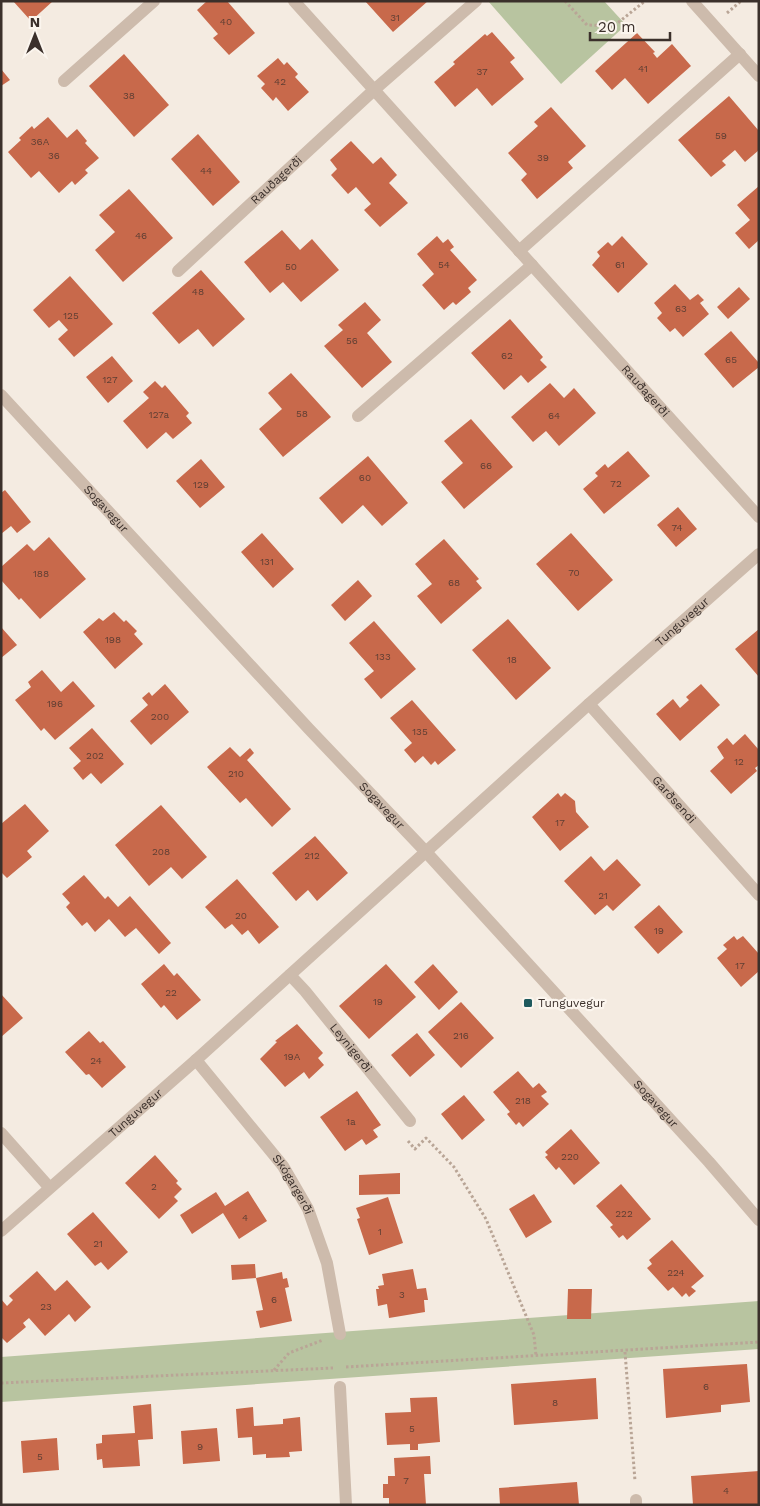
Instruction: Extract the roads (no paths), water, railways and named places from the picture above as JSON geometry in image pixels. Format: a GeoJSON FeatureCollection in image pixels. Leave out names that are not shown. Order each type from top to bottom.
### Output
{"type":"FeatureCollection","features":[{"type":"Feature","properties":{"kind":"street"},"geometry":{"type":"LineString","coordinates":[[64,81],[154,1]]}},
{"type":"Feature","properties":{"kind":"street","name":"Rauðagerði"},"geometry":{"type":"LineString","coordinates":[[294,1],[759,517]]}},
{"type":"Feature","properties":{"kind":"street","name":"Rauðagerði"},"geometry":{"type":"LineString","coordinates":[[178,271],[374,90],[476,1]]}},
{"type":"Feature","properties":{"kind":"street"},"geometry":{"type":"LineString","coordinates":[[692,1],[759,76]]}},
{"type":"Feature","properties":{"kind":"street"},"geometry":{"type":"LineString","coordinates":[[519,251],[740,54]]}},
{"type":"Feature","properties":{"kind":"street"},"geometry":{"type":"LineString","coordinates":[[358,416],[532,265]]}},
{"type":"Feature","properties":{"kind":"street","name":"Sogavegur"},"geometry":{"type":"LineString","coordinates":[[1,394],[309,729],[426,852],[703,1155],[759,1220]]}},
{"type":"Feature","properties":{"kind":"street","name":"Tunguvegur"},"geometry":{"type":"LineString","coordinates":[[1,1230],[196,1060],[589,704],[759,554]]}},
{"type":"Feature","properties":{"kind":"street","name":"Garðsendi"},"geometry":{"type":"LineString","coordinates":[[589,704],[759,895]]}},
{"type":"Feature","properties":{"kind":"street","name":"Leynigerði"},"geometry":{"type":"LineString","coordinates":[[290,975],[410,1121]]}},
{"type":"Feature","properties":{"kind":"street","name":"Skógargerði"},"geometry":{"type":"LineString","coordinates":[[196,1060],[283,1166],[308,1210],[327,1263],[340,1334]]}},
{"type":"Feature","properties":{"kind":"street"},"geometry":{"type":"LineString","coordinates":[[1,1134],[49,1187]]}},
{"type":"Feature","properties":{"kind":"street"},"geometry":{"type":"LineString","coordinates":[[340,1387],[346,1505]]}},
{"type":"Feature","properties":{"kind":"place","name":"Tunguvegur"},"geometry":{"type":"Point","coordinates":[528,1003]}}]}
